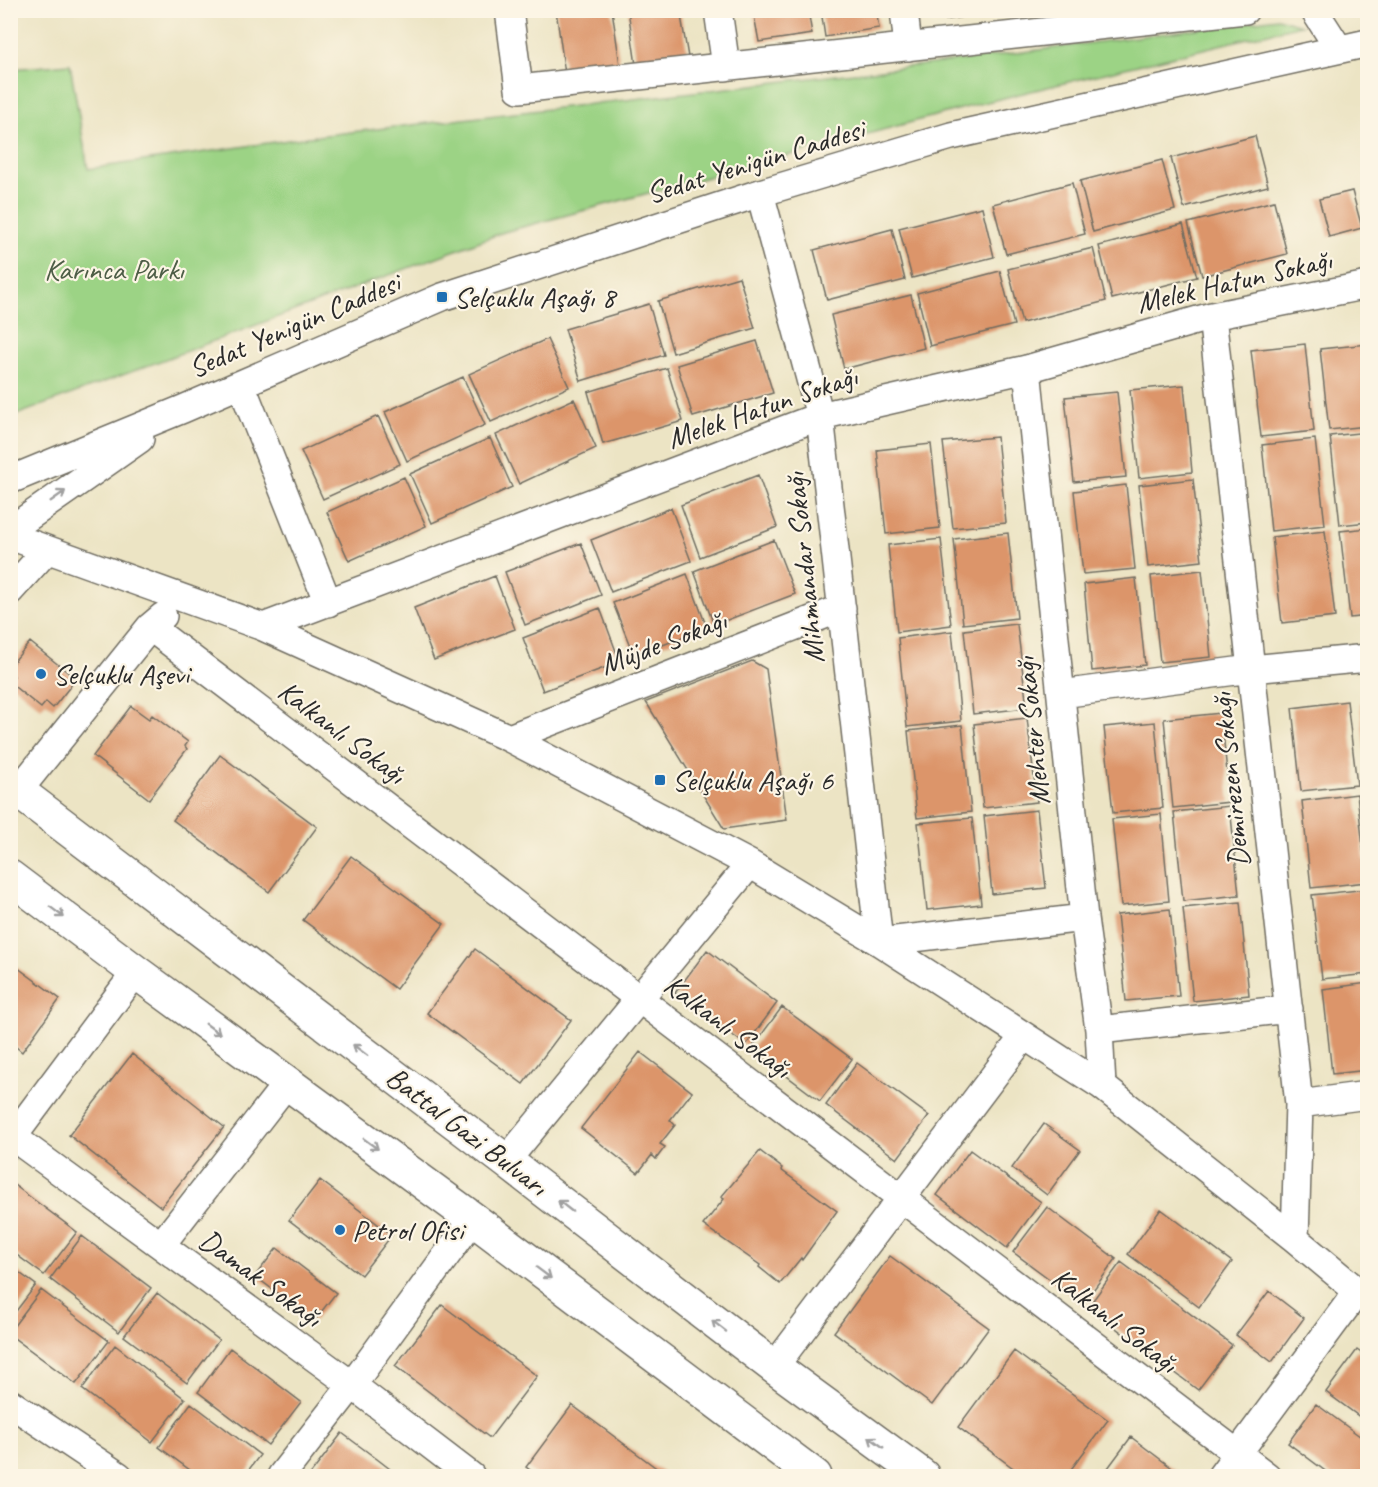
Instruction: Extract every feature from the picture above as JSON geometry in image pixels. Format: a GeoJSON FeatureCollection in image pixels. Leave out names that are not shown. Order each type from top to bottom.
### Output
{"type":"FeatureCollection","features":[{"type":"Feature","properties":{"kind":"main road","name":"Battal Gazi Bulvarı"},"geometry":{"type":"LineString","coordinates":[[14,788],[774,1367],[923,1476]]}},
{"type":"Feature","properties":{"kind":"main road"},"geometry":{"type":"LineString","coordinates":[[10,877],[815,1476]]}},
{"type":"Feature","properties":{"kind":"street"},"geometry":{"type":"LineString","coordinates":[[509,10],[519,89],[909,47],[1102,18],[1245,10]]}},
{"type":"Feature","properties":{"kind":"street"},"geometry":{"type":"LineString","coordinates":[[718,10],[726,67]]}},
{"type":"Feature","properties":{"kind":"street"},"geometry":{"type":"LineString","coordinates":[[904,10],[909,47]]}},
{"type":"Feature","properties":{"kind":"street"},"geometry":{"type":"LineString","coordinates":[[1314,10],[1339,49]]}},
{"type":"Feature","properties":{"kind":"street","name":"Sedat Yenigün Caddesi"},"geometry":{"type":"LineString","coordinates":[[183,409],[442,297],[760,193],[951,136],[1368,43]]}},
{"type":"Feature","properties":{"kind":"street","name":"Mihmandar Sokağı"},"geometry":{"type":"LineString","coordinates":[[760,193],[820,416],[879,942]]}},
{"type":"Feature","properties":{"kind":"street","name":"Melek Hatun Sokağı"},"geometry":{"type":"LineString","coordinates":[[263,627],[820,416],[1027,369],[1212,316],[1368,285]]}},
{"type":"Feature","properties":{"kind":"street","name":"Demirezen Sokağı"},"geometry":{"type":"LineString","coordinates":[[1212,316],[1299,1104],[1295,1239]]}},
{"type":"Feature","properties":{"kind":"street","name":"Mehter Sokağı"},"geometry":{"type":"LineString","coordinates":[[1027,369],[1084,918],[1099,1030],[1102,1086]]}},
{"type":"Feature","properties":{"kind":"street"},"geometry":{"type":"LineString","coordinates":[[241,384],[328,603]]}},
{"type":"Feature","properties":{"kind":"street"},"geometry":{"type":"LineString","coordinates":[[10,480],[183,409]]}},
{"type":"Feature","properties":{"kind":"street"},"geometry":{"type":"LineString","coordinates":[[10,530],[183,409]]}},
{"type":"Feature","properties":{"kind":"street"},"geometry":{"type":"LineString","coordinates":[[10,536],[263,627],[509,738],[750,864],[879,942],[1102,1086],[1364,1296],[1221,1476]]}},
{"type":"Feature","properties":{"kind":"street"},"geometry":{"type":"LineString","coordinates":[[10,591],[47,550]]}},
{"type":"Feature","properties":{"kind":"street"},"geometry":{"type":"LineString","coordinates":[[14,788],[150,627],[180,599]]}},
{"type":"Feature","properties":{"kind":"street","name":"Müjde Sokağı"},"geometry":{"type":"LineString","coordinates":[[509,738],[842,608]]}},
{"type":"Feature","properties":{"kind":"street","name":"Kalkanlı Sokağı"},"geometry":{"type":"LineString","coordinates":[[150,627],[1267,1476]]}},
{"type":"Feature","properties":{"kind":"street"},"geometry":{"type":"LineString","coordinates":[[1061,694],[1251,669],[1368,658]]}},
{"type":"Feature","properties":{"kind":"street"},"geometry":{"type":"LineString","coordinates":[[506,1161],[750,864]]}},
{"type":"Feature","properties":{"kind":"street"},"geometry":{"type":"LineString","coordinates":[[879,942],[1084,918]]}},
{"type":"Feature","properties":{"kind":"street"},"geometry":{"type":"LineString","coordinates":[[11,1138],[136,972]]}},
{"type":"Feature","properties":{"kind":"street"},"geometry":{"type":"LineString","coordinates":[[1099,1030],[1289,1009]]}},
{"type":"Feature","properties":{"kind":"street"},"geometry":{"type":"LineString","coordinates":[[774,1367],[1024,1036]]}},
{"type":"Feature","properties":{"kind":"street"},"geometry":{"type":"LineString","coordinates":[[161,1245],[287,1083]]}},
{"type":"Feature","properties":{"kind":"street"},"geometry":{"type":"LineString","coordinates":[[1299,1104],[1368,1095]]}},
{"type":"Feature","properties":{"kind":"street","name":"Damak Sokağı"},"geometry":{"type":"LineString","coordinates":[[11,1138],[352,1385],[471,1476]]}},
{"type":"Feature","properties":{"kind":"street"},"geometry":{"type":"LineString","coordinates":[[281,1476],[352,1385],[472,1219]]}},
{"type":"Feature","properties":{"kind":"street"},"geometry":{"type":"LineString","coordinates":[[10,1403],[111,1474]]}},
{"type":"Feature","properties":{"kind":"green space","name":"Karınca Parkı"},"geometry":{"type":"Polygon","coordinates":[[[1278,18],[1301,25],[979,104],[504,232],[11,417],[11,69],[70,64],[88,169],[309,137],[940,63],[1278,18]]]}},
{"type":"Feature","properties":{"kind":"building"},"geometry":{"type":"Polygon","coordinates":[[[556,10],[612,10],[620,65],[565,74],[556,10]]]}},
{"type":"Feature","properties":{"kind":"building"},"geometry":{"type":"Polygon","coordinates":[[[628,10],[680,10],[688,57],[636,65],[628,10]]]}},
{"type":"Feature","properties":{"kind":"building"},"geometry":{"type":"Polygon","coordinates":[[[753,10],[808,10],[812,34],[759,42],[753,10]]]}},
{"type":"Feature","properties":{"kind":"building"},"geometry":{"type":"Polygon","coordinates":[[[821,10],[876,10],[879,28],[825,37],[821,10]]]}},
{"type":"Feature","properties":{"kind":"building"},"geometry":{"type":"Polygon","coordinates":[[[944,10],[992,10],[992,12],[946,20],[944,10]]]}},
{"type":"Feature","properties":{"kind":"building"},"geometry":{"type":"Polygon","coordinates":[[[1255,136],[1268,186],[1184,208],[1171,158],[1255,136]]]}},
{"type":"Feature","properties":{"kind":"building"},"geometry":{"type":"Polygon","coordinates":[[[1162,160],[1175,210],[1093,232],[1080,181],[1162,160]]]}},
{"type":"Feature","properties":{"kind":"building"},"geometry":{"type":"Polygon","coordinates":[[[1072,183],[1085,234],[1006,254],[993,204],[1072,183]]]}},
{"type":"Feature","properties":{"kind":"building"},"geometry":{"type":"Polygon","coordinates":[[[1352,191],[1362,228],[1329,237],[1319,199],[1352,191]]]}},
{"type":"Feature","properties":{"kind":"building"},"geometry":{"type":"Polygon","coordinates":[[[1274,201],[1287,254],[1202,276],[1188,223],[1274,201]]]}},
{"type":"Feature","properties":{"kind":"building"},"geometry":{"type":"Polygon","coordinates":[[[982,207],[994,257],[912,278],[899,228],[982,207]]]}},
{"type":"Feature","properties":{"kind":"building"},"geometry":{"type":"Polygon","coordinates":[[[1183,224],[1197,277],[1112,299],[1099,246],[1183,224]]]}},
{"type":"Feature","properties":{"kind":"building"},"geometry":{"type":"Polygon","coordinates":[[[892,229],[905,280],[827,300],[814,250],[892,229]]]}},
{"type":"Feature","properties":{"kind":"building"},"geometry":{"type":"Polygon","coordinates":[[[1093,248],[1106,301],[1022,323],[1008,269],[1093,248]]]}},
{"type":"Feature","properties":{"kind":"building"},"geometry":{"type":"Polygon","coordinates":[[[1000,271],[1014,325],[930,346],[917,293],[1000,271]]]}},
{"type":"Feature","properties":{"kind":"building"},"geometry":{"type":"Polygon","coordinates":[[[739,277],[755,328],[673,353],[658,301],[739,277]]]}},
{"type":"Feature","properties":{"kind":"building"},"geometry":{"type":"Polygon","coordinates":[[[911,295],[924,348],[844,369],[831,315],[911,295]]]}},
{"type":"Feature","properties":{"kind":"building"},"geometry":{"type":"Polygon","coordinates":[[[649,304],[664,355],[581,381],[565,329],[649,304]]]}},
{"type":"Feature","properties":{"kind":"building"},"geometry":{"type":"Polygon","coordinates":[[[547,339],[569,387],[491,422],[469,374],[547,339]]]}},
{"type":"Feature","properties":{"kind":"building"},"geometry":{"type":"Polygon","coordinates":[[[757,341],[773,393],[693,417],[677,365],[757,341]]]}},
{"type":"Feature","properties":{"kind":"building"},"geometry":{"type":"Polygon","coordinates":[[[1305,344],[1314,431],[1261,437],[1251,350],[1305,344]]]}},
{"type":"Feature","properties":{"kind":"building"},"geometry":{"type":"Polygon","coordinates":[[[1368,344],[1368,426],[1329,430],[1320,349],[1368,344]]]}},
{"type":"Feature","properties":{"kind":"building"},"geometry":{"type":"Polygon","coordinates":[[[667,368],[683,421],[603,444],[588,392],[667,368]]]}},
{"type":"Feature","properties":{"kind":"building"},"geometry":{"type":"Polygon","coordinates":[[[463,377],[485,425],[407,461],[385,412],[463,377]]]}},
{"type":"Feature","properties":{"kind":"building"},"geometry":{"type":"Polygon","coordinates":[[[1184,385],[1192,472],[1139,478],[1130,390],[1184,385]]]}},
{"type":"Feature","properties":{"kind":"building"},"geometry":{"type":"Polygon","coordinates":[[[1117,392],[1126,477],[1074,482],[1065,397],[1117,392]]]}},
{"type":"Feature","properties":{"kind":"building"},"geometry":{"type":"Polygon","coordinates":[[[574,399],[596,448],[519,484],[496,435],[574,399]]]}},
{"type":"Feature","properties":{"kind":"building"},"geometry":{"type":"Polygon","coordinates":[[[378,416],[400,464],[323,499],[301,451],[378,416]]]}},
{"type":"Feature","properties":{"kind":"building"},"geometry":{"type":"Polygon","coordinates":[[[1368,432],[1368,522],[1340,525],[1330,436],[1368,432]]]}},
{"type":"Feature","properties":{"kind":"building"},"geometry":{"type":"Polygon","coordinates":[[[997,437],[1006,523],[953,528],[943,442],[997,437]]]}},
{"type":"Feature","properties":{"kind":"building"},"geometry":{"type":"Polygon","coordinates":[[[490,438],[512,487],[432,523],[410,474],[490,438]]]}},
{"type":"Feature","properties":{"kind":"building"},"geometry":{"type":"Polygon","coordinates":[[[1315,439],[1325,525],[1271,531],[1262,445],[1315,439]]]}},
{"type":"Feature","properties":{"kind":"building"},"geometry":{"type":"Polygon","coordinates":[[[931,444],[940,528],[886,534],[877,450],[931,444]]]}},
{"type":"Feature","properties":{"kind":"building"},"geometry":{"type":"Polygon","coordinates":[[[758,475],[777,527],[700,557],[681,505],[758,475]]]}},
{"type":"Feature","properties":{"kind":"building"},"geometry":{"type":"Polygon","coordinates":[[[404,477],[426,526],[349,561],[327,512],[404,477]]]}},
{"type":"Feature","properties":{"kind":"building"},"geometry":{"type":"Polygon","coordinates":[[[1193,479],[1202,561],[1148,567],[1139,485],[1193,479]]]}},
{"type":"Feature","properties":{"kind":"building"},"geometry":{"type":"Polygon","coordinates":[[[1126,485],[1135,569],[1083,574],[1074,491],[1126,485]]]}},
{"type":"Feature","properties":{"kind":"building"},"geometry":{"type":"Polygon","coordinates":[[[671,508],[691,561],[611,592],[591,540],[671,508]]]}},
{"type":"Feature","properties":{"kind":"building"},"geometry":{"type":"Polygon","coordinates":[[[1368,528],[1368,616],[1350,618],[1340,531],[1368,528]]]}},
{"type":"Feature","properties":{"kind":"building"},"geometry":{"type":"Polygon","coordinates":[[[1325,531],[1335,617],[1282,623],[1272,537],[1325,531]]]}},
{"type":"Feature","properties":{"kind":"building"},"geometry":{"type":"Polygon","coordinates":[[[1008,533],[1017,618],[963,624],[954,539],[1008,533]]]}},
{"type":"Feature","properties":{"kind":"building"},"geometry":{"type":"Polygon","coordinates":[[[941,539],[951,625],[897,632],[888,545],[941,539]]]}},
{"type":"Feature","properties":{"kind":"building"},"geometry":{"type":"Polygon","coordinates":[[[774,540],[795,594],[714,625],[694,571],[774,540]]]}},
{"type":"Feature","properties":{"kind":"building"},"geometry":{"type":"Polygon","coordinates":[[[581,543],[601,595],[525,625],[505,572],[581,543]]]}},
{"type":"Feature","properties":{"kind":"building"},"geometry":{"type":"Polygon","coordinates":[[[1202,570],[1211,657],[1160,662],[1151,576],[1202,570]]]}},
{"type":"Feature","properties":{"kind":"building"},"geometry":{"type":"Polygon","coordinates":[[[687,574],[707,628],[634,656],[613,603],[687,574]]]}},
{"type":"Feature","properties":{"kind":"building"},"geometry":{"type":"Polygon","coordinates":[[[495,576],[515,629],[434,660],[414,608],[495,576]]]}},
{"type":"Feature","properties":{"kind":"building"},"geometry":{"type":"Polygon","coordinates":[[[1136,578],[1145,665],[1092,671],[1084,584],[1136,578]]]}},
{"type":"Feature","properties":{"kind":"building"},"geometry":{"type":"Polygon","coordinates":[[[600,608],[620,662],[543,691],[523,638],[600,608]]]}},
{"type":"Feature","properties":{"kind":"building"},"geometry":{"type":"Polygon","coordinates":[[[1017,624],[1027,708],[973,714],[964,630],[1017,624]]]}},
{"type":"Feature","properties":{"kind":"building"},"geometry":{"type":"Polygon","coordinates":[[[952,631],[961,721],[907,727],[898,638],[952,631]]]}},
{"type":"Feature","properties":{"kind":"building","name":"Selçuklu Aşevi"},"geometry":{"type":"Polygon","coordinates":[[[30,642],[76,679],[53,708],[46,702],[41,708],[10,683],[14,676],[10,673],[10,666],[30,642]]]}},
{"type":"Feature","properties":{"kind":"building"},"geometry":{"type":"Polygon","coordinates":[[[752,661],[766,669],[787,820],[724,829],[646,702],[752,661]]]}},
{"type":"Feature","properties":{"kind":"building"},"geometry":{"type":"Polygon","coordinates":[[[1347,701],[1357,785],[1301,791],[1292,708],[1347,701]]]}},
{"type":"Feature","properties":{"kind":"building"},"geometry":{"type":"Polygon","coordinates":[[[1368,702],[1368,763],[1366,763],[1360,703],[1368,702]]]}},
{"type":"Feature","properties":{"kind":"building"},"geometry":{"type":"Polygon","coordinates":[[[131,706],[149,719],[152,715],[188,742],[185,746],[187,749],[149,799],[93,756],[131,706]]]}},
{"type":"Feature","properties":{"kind":"building"},"geometry":{"type":"Polygon","coordinates":[[[1221,713],[1230,802],[1173,808],[1164,719],[1221,713]]]}},
{"type":"Feature","properties":{"kind":"building"},"geometry":{"type":"Polygon","coordinates":[[[1027,718],[1037,802],[983,808],[974,724],[1027,718]]]}},
{"type":"Feature","properties":{"kind":"building"},"geometry":{"type":"Polygon","coordinates":[[[1155,722],[1163,808],[1113,813],[1104,727],[1155,722]]]}},
{"type":"Feature","properties":{"kind":"building"},"geometry":{"type":"Polygon","coordinates":[[[962,725],[971,812],[917,818],[908,731],[962,725]]]}},
{"type":"Feature","properties":{"kind":"building"},"geometry":{"type":"Polygon","coordinates":[[[220,755],[317,827],[269,892],[173,820],[220,755]]]}},
{"type":"Feature","properties":{"kind":"building"},"geometry":{"type":"Polygon","coordinates":[[[1357,794],[1367,882],[1311,888],[1302,801],[1357,794]]]}},
{"type":"Feature","properties":{"kind":"building"},"geometry":{"type":"Polygon","coordinates":[[[1230,806],[1239,895],[1183,901],[1174,812],[1230,806]]]}},
{"type":"Feature","properties":{"kind":"building"},"geometry":{"type":"Polygon","coordinates":[[[1037,810],[1046,888],[992,894],[984,816],[1037,810]]]}},
{"type":"Feature","properties":{"kind":"building"},"geometry":{"type":"Polygon","coordinates":[[[1161,814],[1169,901],[1121,906],[1112,819],[1161,814]]]}},
{"type":"Feature","properties":{"kind":"building"},"geometry":{"type":"Polygon","coordinates":[[[972,818],[981,904],[927,910],[918,823],[972,818]]]}},
{"type":"Feature","properties":{"kind":"building"},"geometry":{"type":"Polygon","coordinates":[[[351,856],[444,924],[396,989],[303,920],[351,856]]]}},
{"type":"Feature","properties":{"kind":"building"},"geometry":{"type":"Polygon","coordinates":[[[1368,889],[1368,974],[1322,979],[1312,895],[1368,889]]]}},
{"type":"Feature","properties":{"kind":"building"},"geometry":{"type":"Polygon","coordinates":[[[1240,902],[1249,995],[1193,1001],[1183,908],[1240,902]]]}},
{"type":"Feature","properties":{"kind":"building"},"geometry":{"type":"Polygon","coordinates":[[[1170,909],[1179,996],[1126,1001],[1117,915],[1170,909]]]}},
{"type":"Feature","properties":{"kind":"building"},"geometry":{"type":"Polygon","coordinates":[[[475,949],[571,1020],[523,1084],[427,1013],[475,949]]]}},
{"type":"Feature","properties":{"kind":"building"},"geometry":{"type":"Polygon","coordinates":[[[707,950],[777,1003],[746,1045],[675,993],[707,950]]]}},
{"type":"Feature","properties":{"kind":"building"},"geometry":{"type":"Polygon","coordinates":[[[10,962],[60,999],[22,1052],[16,1047],[13,1050],[10,1048],[10,962]]]}},
{"type":"Feature","properties":{"kind":"building"},"geometry":{"type":"Polygon","coordinates":[[[1368,983],[1368,1070],[1332,1074],[1323,989],[1368,983]]]}},
{"type":"Feature","properties":{"kind":"building"},"geometry":{"type":"Polygon","coordinates":[[[782,1007],[852,1059],[820,1101],[751,1049],[782,1007]]]}},
{"type":"Feature","properties":{"kind":"building"},"geometry":{"type":"Polygon","coordinates":[[[640,1052],[692,1092],[670,1120],[675,1125],[660,1144],[665,1147],[656,1159],[652,1155],[638,1173],[581,1128],[640,1052]]]}},
{"type":"Feature","properties":{"kind":"building"},"geometry":{"type":"Polygon","coordinates":[[[132,1054],[224,1127],[161,1207],[69,1135],[132,1054]]]}},
{"type":"Feature","properties":{"kind":"building"},"geometry":{"type":"Polygon","coordinates":[[[857,1063],[929,1116],[897,1159],[826,1105],[857,1063]]]}},
{"type":"Feature","properties":{"kind":"building"},"geometry":{"type":"Polygon","coordinates":[[[1044,1124],[1080,1150],[1047,1195],[1012,1168],[1044,1124]]]}},
{"type":"Feature","properties":{"kind":"building"},"geometry":{"type":"Polygon","coordinates":[[[970,1150],[1041,1202],[1007,1248],[937,1195],[970,1150]]]}},
{"type":"Feature","properties":{"kind":"building"},"geometry":{"type":"Polygon","coordinates":[[[760,1151],[782,1168],[781,1170],[837,1211],[802,1260],[801,1258],[780,1284],[759,1267],[760,1265],[703,1225],[724,1199],[721,1197],[760,1151]]]}},
{"type":"Feature","properties":{"kind":"building"},"geometry":{"type":"Polygon","coordinates":[[[320,1180],[392,1235],[361,1275],[289,1220],[320,1180]]]}},
{"type":"Feature","properties":{"kind":"building"},"geometry":{"type":"Polygon","coordinates":[[[10,1182],[77,1232],[44,1275],[10,1250],[10,1182]]]}},
{"type":"Feature","properties":{"kind":"building"},"geometry":{"type":"Polygon","coordinates":[[[1047,1207],[1116,1259],[1083,1304],[1013,1252],[1047,1207]]]}},
{"type":"Feature","properties":{"kind":"building"},"geometry":{"type":"Polygon","coordinates":[[[1161,1209],[1232,1262],[1199,1307],[1128,1254],[1161,1209]]]}},
{"type":"Feature","properties":{"kind":"building"},"geometry":{"type":"Polygon","coordinates":[[[82,1236],[151,1288],[119,1332],[50,1279],[82,1236]]]}},
{"type":"Feature","properties":{"kind":"building"},"geometry":{"type":"Polygon","coordinates":[[[277,1248],[336,1293],[314,1321],[255,1276],[277,1248]]]}},
{"type":"Feature","properties":{"kind":"building"},"geometry":{"type":"Polygon","coordinates":[[[890,1256],[989,1328],[932,1405],[834,1332],[890,1256]]]}},
{"type":"Feature","properties":{"kind":"building"},"geometry":{"type":"Polygon","coordinates":[[[1121,1262],[1232,1345],[1198,1390],[1088,1307],[1121,1262]]]}},
{"type":"Feature","properties":{"kind":"building"},"geometry":{"type":"Polygon","coordinates":[[[10,1266],[36,1285],[10,1319],[10,1266]]]}},
{"type":"Feature","properties":{"kind":"building"},"geometry":{"type":"Polygon","coordinates":[[[41,1290],[109,1341],[76,1384],[10,1335],[10,1331],[41,1290]]]}},
{"type":"Feature","properties":{"kind":"building"},"geometry":{"type":"Polygon","coordinates":[[[1269,1291],[1304,1318],[1272,1362],[1236,1335],[1269,1291]]]}},
{"type":"Feature","properties":{"kind":"building"},"geometry":{"type":"Polygon","coordinates":[[[157,1293],[219,1340],[187,1383],[124,1336],[157,1293]]]}},
{"type":"Feature","properties":{"kind":"building"},"geometry":{"type":"Polygon","coordinates":[[[442,1305],[537,1376],[490,1438],[395,1366],[442,1305]]]}},
{"type":"Feature","properties":{"kind":"building"},"geometry":{"type":"Polygon","coordinates":[[[115,1345],[185,1399],[152,1442],[82,1389],[115,1345]]]}},
{"type":"Feature","properties":{"kind":"building"},"geometry":{"type":"Polygon","coordinates":[[[230,1348],[301,1402],[268,1445],[198,1392],[230,1348]]]}},
{"type":"Feature","properties":{"kind":"building"},"geometry":{"type":"Polygon","coordinates":[[[1357,1350],[1368,1358],[1368,1423],[1326,1392],[1357,1350]]]}},
{"type":"Feature","properties":{"kind":"building"},"geometry":{"type":"Polygon","coordinates":[[[1014,1351],[1108,1420],[1066,1476],[1024,1476],[958,1427],[1014,1351]]]}},
{"type":"Feature","properties":{"kind":"building"},"geometry":{"type":"Polygon","coordinates":[[[191,1403],[260,1455],[244,1476],[198,1476],[159,1447],[191,1403]]]}},
{"type":"Feature","properties":{"kind":"building"},"geometry":{"type":"Polygon","coordinates":[[[1316,1404],[1368,1442],[1367,1476],[1332,1476],[1288,1443],[1316,1404]]]}},
{"type":"Feature","properties":{"kind":"building"},"geometry":{"type":"Polygon","coordinates":[[[572,1405],[667,1476],[538,1476],[526,1467],[572,1405]]]}},
{"type":"Feature","properties":{"kind":"building"},"geometry":{"type":"Polygon","coordinates":[[[342,1433],[377,1459],[399,1476],[309,1476],[342,1433]]]}},
{"type":"Feature","properties":{"kind":"building"},"geometry":{"type":"Polygon","coordinates":[[[1131,1437],[1180,1474],[1178,1476],[1102,1476],[1131,1437]]]}},
{"type":"Feature","properties":{"kind":"place","name":"Selçuklu Aşağı 8"},"geometry":{"type":"Point","coordinates":[442,297]}},
{"type":"Feature","properties":{"kind":"place","name":"Selçuklu Aşevi"},"geometry":{"type":"Point","coordinates":[41,674]}},
{"type":"Feature","properties":{"kind":"place","name":"Selçuklu Aşağı 6"},"geometry":{"type":"Point","coordinates":[660,780]}},
{"type":"Feature","properties":{"kind":"place","name":"Petrol Ofisi"},"geometry":{"type":"Point","coordinates":[340,1230]}}]}
